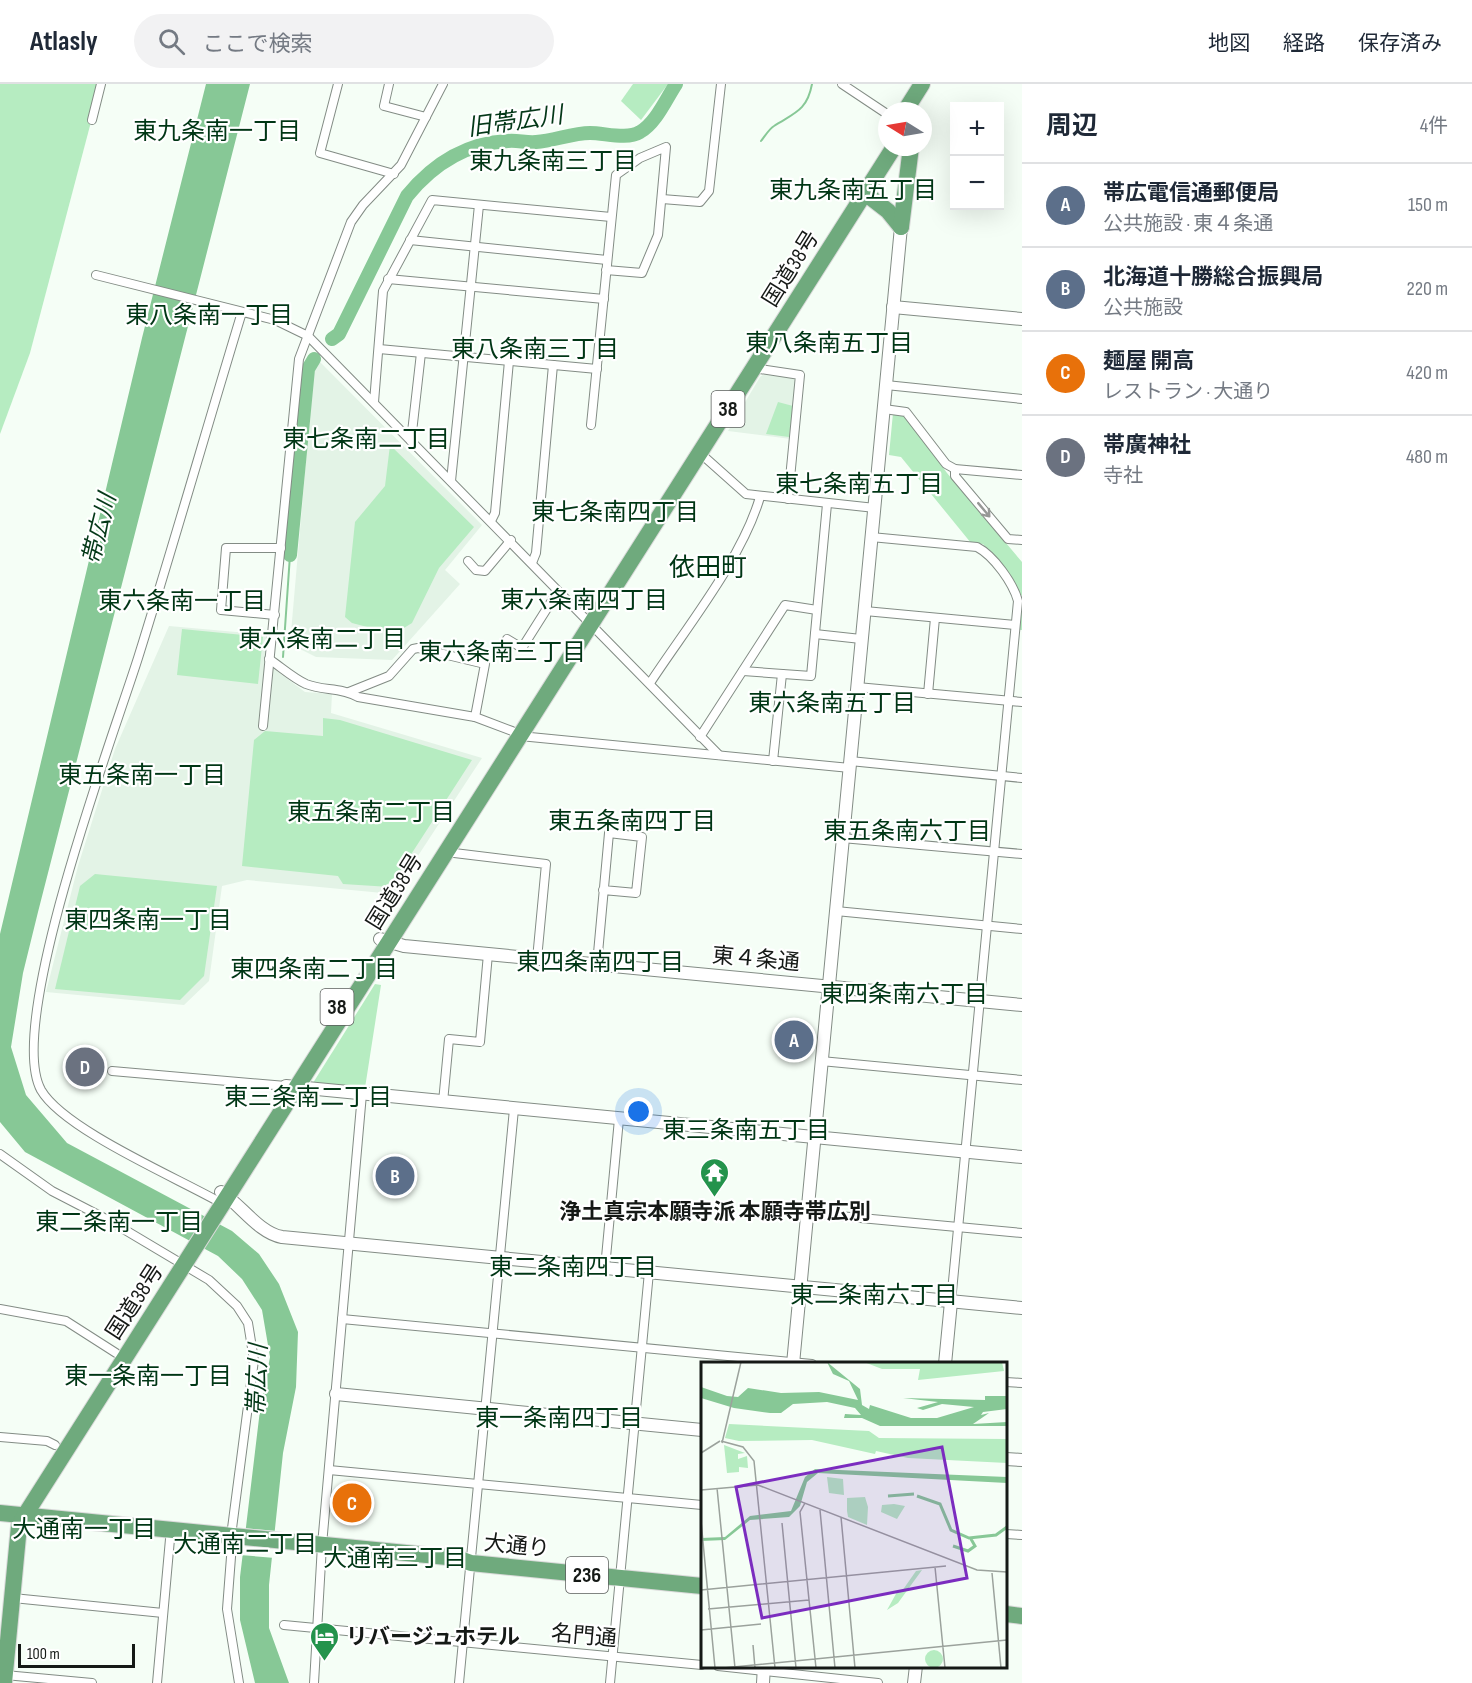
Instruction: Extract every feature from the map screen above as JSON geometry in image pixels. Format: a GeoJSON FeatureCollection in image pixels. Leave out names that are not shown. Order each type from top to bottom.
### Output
{"type":"FeatureCollection","features":[{"type":"Feature","properties":{"kind":"highway"},"geometry":{"type":"LineString","coordinates":[[911,102],[922,84]]}},
{"type":"Feature","properties":{"kind":"highway"},"geometry":{"type":"LineString","coordinates":[[923,102],[934,84]]}},
{"type":"Feature","properties":{"kind":"highway","name":"国道38号"},"geometry":{"type":"LineString","coordinates":[[587,621],[700,453],[755,366],[861,190],[879,156]]}},
{"type":"Feature","properties":{"kind":"highway","name":"国道38号"},"geometry":{"type":"LineString","coordinates":[[5,1679],[13,1598],[11,1519],[222,1198],[861,190],[887,156]]}},
{"type":"Feature","properties":{"kind":"highway"},"geometry":{"type":"LineString","coordinates":[[901,227],[910,156]]}},
{"type":"Feature","properties":{"kind":"highway"},"geometry":{"type":"LineString","coordinates":[[861,190],[888,211],[901,227]]}},
{"type":"Feature","properties":{"kind":"highway","name":"国道38号"},"geometry":{"type":"LineString","coordinates":[[384,941],[446,852],[516,734]]}},
{"type":"Feature","properties":{"kind":"highway","name":"国道38号"},"geometry":{"type":"LineString","coordinates":[[0,1626],[11,1519],[55,1445],[183,1258]]}},
{"type":"Feature","properties":{"kind":"highway","name":"大通り"},"geometry":{"type":"LineString","coordinates":[[11,1519],[170,1539],[236,1541]]}},
{"type":"Feature","properties":{"kind":"highway","name":"大通り"},"geometry":{"type":"LineString","coordinates":[[11,1519],[322,1549],[456,1566],[471,1563],[701,1586]]}},
{"type":"Feature","properties":{"kind":"highway"},"geometry":{"type":"LineString","coordinates":[[1007,1614],[1022,1616]]}},
{"type":"Feature","properties":{"kind":"street"},"geometry":{"type":"LineString","coordinates":[[92,120],[100,84]]}},
{"type":"Feature","properties":{"kind":"street"},"geometry":{"type":"LineString","coordinates":[[338,84],[320,153],[394,174]]}},
{"type":"Feature","properties":{"kind":"street"},"geometry":{"type":"LineString","coordinates":[[389,84],[384,106],[426,117]]}},
{"type":"Feature","properties":{"kind":"street"},"geometry":{"type":"LineString","coordinates":[[262,726],[275,615],[299,359],[351,222],[363,205],[394,174],[409,153],[443,84]]}},
{"type":"Feature","properties":{"kind":"street"},"geometry":{"type":"LineString","coordinates":[[662,200],[700,202],[710,191],[720,84]]}},
{"type":"Feature","properties":{"kind":"street"},"geometry":{"type":"LineString","coordinates":[[842,84],[878,108]]}},
{"type":"Feature","properties":{"kind":"street"},"geometry":{"type":"LineString","coordinates":[[591,425],[611,217],[616,175],[640,158],[666,147],[658,235],[642,273],[606,270]]}},
{"type":"Feature","properties":{"kind":"street"},"geometry":{"type":"LineString","coordinates":[[374,402],[383,291],[432,200],[611,217]]}},
{"type":"Feature","properties":{"kind":"street"},"geometry":{"type":"LineString","coordinates":[[451,481],[479,205]]}},
{"type":"Feature","properties":{"kind":"street"},"geometry":{"type":"LineString","coordinates":[[794,1362],[901,227]]}},
{"type":"Feature","properties":{"kind":"street"},"geometry":{"type":"LineString","coordinates":[[411,240],[607,260]]}},
{"type":"Feature","properties":{"kind":"street"},"geometry":{"type":"LineString","coordinates":[[96,275],[275,320],[308,336],[511,540],[719,755]]}},
{"type":"Feature","properties":{"kind":"street"},"geometry":{"type":"LineString","coordinates":[[388,279],[604,299]]}},
{"type":"Feature","properties":{"kind":"street"},"geometry":{"type":"LineString","coordinates":[[893,307],[1022,319]]}},
{"type":"Feature","properties":{"kind":"street"},"geometry":{"type":"LineString","coordinates":[[239,311],[137,659],[72,862],[37,1000],[33,1061],[37,1078],[50,1102],[106,1143],[222,1198],[273,1235],[348,1245],[1022,1308]]}},
{"type":"Feature","properties":{"kind":"street"},"geometry":{"type":"LineString","coordinates":[[379,349],[597,369]]}},
{"type":"Feature","properties":{"kind":"street"},"geometry":{"type":"LineString","coordinates":[[411,441],[421,353]]}},
{"type":"Feature","properties":{"kind":"street"},"geometry":{"type":"LineString","coordinates":[[491,521],[495,513],[509,361]]}},
{"type":"Feature","properties":{"kind":"street"},"geometry":{"type":"LineString","coordinates":[[532,563],[536,553],[553,365]]}},
{"type":"Feature","properties":{"kind":"street"},"geometry":{"type":"LineString","coordinates":[[755,366],[760,369],[800,375],[788,499]]}},
{"type":"Feature","properties":{"kind":"street"},"geometry":{"type":"LineString","coordinates":[[886,385],[1022,399]]}},
{"type":"Feature","properties":{"kind":"street"},"geometry":{"type":"LineString","coordinates":[[884,409],[906,412],[946,464],[955,469],[1022,475]]}},
{"type":"Feature","properties":{"kind":"street"},"geometry":{"type":"LineString","coordinates":[[700,453],[746,494],[874,508]]}},
{"type":"Feature","properties":{"kind":"street"},"geometry":{"type":"LineString","coordinates":[[955,469],[955,476],[1008,539],[1022,540]]}},
{"type":"Feature","properties":{"kind":"street"},"geometry":{"type":"LineString","coordinates":[[650,683],[738,549],[753,522],[760,497]]}},
{"type":"Feature","properties":{"kind":"street"},"geometry":{"type":"LineString","coordinates":[[743,671],[811,676],[827,504]]}},
{"type":"Feature","properties":{"kind":"street"},"geometry":{"type":"LineString","coordinates":[[872,537],[977,547],[985,551],[1015,590],[1018,601],[945,1362]]}},
{"type":"Feature","properties":{"kind":"street"},"geometry":{"type":"LineString","coordinates":[[468,561],[476,570],[485,571],[511,540]]}},
{"type":"Feature","properties":{"kind":"street"},"geometry":{"type":"LineString","coordinates":[[275,615],[221,610],[226,548],[281,548]]}},
{"type":"Feature","properties":{"kind":"street"},"geometry":{"type":"LineString","coordinates":[[507,639],[522,648],[558,591]]}},
{"type":"Feature","properties":{"kind":"street"},"geometry":{"type":"LineString","coordinates":[[700,737],[785,605],[817,610]]}},
{"type":"Feature","properties":{"kind":"street"},"geometry":{"type":"LineString","coordinates":[[865,611],[1016,625]]}},
{"type":"Feature","properties":{"kind":"street"},"geometry":{"type":"LineString","coordinates":[[928,694],[935,618]]}},
{"type":"Feature","properties":{"kind":"street"},"geometry":{"type":"LineString","coordinates":[[815,634],[861,639]]}},
{"type":"Feature","properties":{"kind":"street"},"geometry":{"type":"LineString","coordinates":[[349,692],[389,676],[413,649],[418,648],[484,664],[475,717]]}},
{"type":"Feature","properties":{"kind":"street"},"geometry":{"type":"LineString","coordinates":[[270,659],[304,683],[349,692],[358,697],[475,717],[516,734],[773,761],[850,764],[1022,778]]}},
{"type":"Feature","properties":{"kind":"street"},"geometry":{"type":"LineString","coordinates":[[773,761],[782,674]]}},
{"type":"Feature","properties":{"kind":"street"},"geometry":{"type":"LineString","coordinates":[[857,687],[1022,702]]}},
{"type":"Feature","properties":{"kind":"street"},"geometry":{"type":"LineString","coordinates":[[597,964],[603,890],[609,833],[642,837],[636,893],[603,890]]}},
{"type":"Feature","properties":{"kind":"street"},"geometry":{"type":"LineString","coordinates":[[842,838],[1022,854]]}},
{"type":"Feature","properties":{"kind":"street"},"geometry":{"type":"LineString","coordinates":[[446,852],[546,864],[537,959]]}},
{"type":"Feature","properties":{"kind":"street"},"geometry":{"type":"LineString","coordinates":[[836,911],[1022,929]]}},
{"type":"Feature","properties":{"kind":"street","name":"東４条通"},"geometry":{"type":"LineString","coordinates":[[384,941],[537,959],[1022,1005]]}},
{"type":"Feature","properties":{"kind":"street"},"geometry":{"type":"LineString","coordinates":[[443,1102],[449,1039],[480,1042],[488,954]]}},
{"type":"Feature","properties":{"kind":"street"},"geometry":{"type":"LineString","coordinates":[[821,1061],[1022,1080]]}},
{"type":"Feature","properties":{"kind":"street"},"geometry":{"type":"LineString","coordinates":[[112,1071],[1022,1157]]}},
{"type":"Feature","properties":{"kind":"street"},"geometry":{"type":"LineString","coordinates":[[314,1683],[322,1549],[362,1094]]}},
{"type":"Feature","properties":{"kind":"street"},"geometry":{"type":"LineString","coordinates":[[459,1683],[514,1109]]}},
{"type":"Feature","properties":{"kind":"street"},"geometry":{"type":"LineString","coordinates":[[605,1268],[619,1119]]}},
{"type":"Feature","properties":{"kind":"street"},"geometry":{"type":"LineString","coordinates":[[0,1154],[52,1191],[183,1258],[237,1306],[248,1323],[254,1360],[227,1609],[239,1683]]}},
{"type":"Feature","properties":{"kind":"street"},"geometry":{"type":"LineString","coordinates":[[807,1212],[1022,1233]]}},
{"type":"Feature","properties":{"kind":"street"},"geometry":{"type":"LineString","coordinates":[[610,1683],[649,1272]]}},
{"type":"Feature","properties":{"kind":"street"},"geometry":{"type":"LineString","coordinates":[[0,1309],[66,1321],[116,1353]]}},
{"type":"Feature","properties":{"kind":"street"},"geometry":{"type":"LineString","coordinates":[[342,1319],[784,1362]]}},
{"type":"Feature","properties":{"kind":"street"},"geometry":{"type":"LineString","coordinates":[[1007,1382],[1022,1383]]}},
{"type":"Feature","properties":{"kind":"street"},"geometry":{"type":"LineString","coordinates":[[336,1394],[701,1430]]}},
{"type":"Feature","properties":{"kind":"street"},"geometry":{"type":"LineString","coordinates":[[0,1437],[47,1441],[55,1445]]}},
{"type":"Feature","properties":{"kind":"street"},"geometry":{"type":"LineString","coordinates":[[1007,1459],[1022,1460]]}},
{"type":"Feature","properties":{"kind":"street"},"geometry":{"type":"LineString","coordinates":[[329,1470],[701,1505]]}},
{"type":"Feature","properties":{"kind":"street"},"geometry":{"type":"LineString","coordinates":[[1007,1534],[1022,1535]]}},
{"type":"Feature","properties":{"kind":"street"},"geometry":{"type":"LineString","coordinates":[[157,1683],[170,1539]]}},
{"type":"Feature","properties":{"kind":"street"},"geometry":{"type":"LineString","coordinates":[[13,1598],[163,1612]]}},
{"type":"Feature","properties":{"kind":"street","name":"名門通"},"geometry":{"type":"LineString","coordinates":[[284,1625],[701,1665]]}},
{"type":"Feature","properties":{"kind":"street"},"geometry":{"type":"LineString","coordinates":[[730,1668],[764,1674],[878,1683]]}},
{"type":"Feature","properties":{"kind":"street"},"geometry":{"type":"LineString","coordinates":[[914,1683],[916,1668]]}},
{"type":"Feature","properties":{"kind":"street"},"geometry":{"type":"LineString","coordinates":[[5,1679],[93,1683]]}},
{"type":"Feature","properties":{"kind":"shaded area"},"geometry":{"type":"Polygon","coordinates":[[[0,84],[101,84],[30,353],[0,434],[0,84]]]}},
{"type":"Feature","properties":{"kind":"shaded area"},"geometry":{"type":"Polygon","coordinates":[[[633,84],[668,84],[641,120],[621,101],[633,84]]]}},
{"type":"Feature","properties":{"kind":"shaded area"},"geometry":{"type":"Polygon","coordinates":[[[320,362],[482,525],[445,570],[460,584],[392,660],[316,657],[290,644],[314,369],[320,362]]]}},
{"type":"Feature","properties":{"kind":"shaded area"},"geometry":{"type":"Polygon","coordinates":[[[766,373],[796,377],[791,439],[728,431],[760,377],[766,373]]]}},
{"type":"Feature","properties":{"kind":"shaded area"},"geometry":{"type":"Polygon","coordinates":[[[778,402],[793,406],[789,437],[766,434],[778,402]]]}},
{"type":"Feature","properties":{"kind":"shaded area"},"geometry":{"type":"Polygon","coordinates":[[[893,413],[905,415],[947,473],[1022,562],[1022,596],[983,544],[971,543],[901,457],[889,455],[893,413]]]}},
{"type":"Feature","properties":{"kind":"shaded area"},"geometry":{"type":"Polygon","coordinates":[[[390,445],[474,527],[439,568],[412,623],[394,634],[352,623],[345,617],[355,522],[385,486],[390,445]]]}},
{"type":"Feature","properties":{"kind":"shaded area"},"geometry":{"type":"Polygon","coordinates":[[[1022,596],[1022,630],[1018,630],[1022,596]]]}},
{"type":"Feature","properties":{"kind":"shaded area"},"geometry":{"type":"Polygon","coordinates":[[[169,626],[269,635],[266,663],[305,692],[332,694],[331,713],[482,758],[393,894],[247,880],[222,886],[209,981],[184,1005],[46,992],[78,866],[115,749],[169,626]]]}},
{"type":"Feature","properties":{"kind":"shaded area"},"geometry":{"type":"Polygon","coordinates":[[[182,629],[263,637],[258,684],[177,675],[182,629]]]}},
{"type":"Feature","properties":{"kind":"shaded area"},"geometry":{"type":"Polygon","coordinates":[[[323,718],[340,720],[472,760],[390,887],[343,884],[338,876],[242,866],[254,740],[265,731],[323,736],[323,718]]]}},
{"type":"Feature","properties":{"kind":"shaded area"},"geometry":{"type":"Polygon","coordinates":[[[95,874],[217,886],[204,976],[180,1000],[55,989],[80,886],[95,874]]]}},
{"type":"Feature","properties":{"kind":"shaded area"},"geometry":{"type":"Polygon","coordinates":[[[375,984],[381,985],[365,1088],[313,1083],[375,984]]]}},
{"type":"Feature","properties":{"kind":"water","name":"帯広川"},"geometry":{"type":"Polygon","coordinates":[[[206,84],[250,84],[38,912],[23,973],[11,1047],[26,1095],[67,1143],[232,1231],[259,1254],[279,1284],[298,1332],[296,1387],[283,1453],[269,1585],[269,1628],[289,1683],[255,1683],[240,1620],[240,1577],[260,1410],[270,1357],[262,1310],[242,1279],[218,1256],[25,1152],[0,1122],[0,934],[142,338],[206,84]]]}},
{"type":"Feature","properties":{"kind":"pier"},"geometry":{"type":"Polygon","coordinates":[[[243,1528],[277,1531],[275,1558],[240,1555],[243,1528]]]}},
{"type":"Feature","properties":{"kind":"waterway","name":"旧帯広川"},"geometry":{"type":"LineString","coordinates":[[332,339],[339,334],[407,196],[439,165],[464,151],[493,143],[543,141],[583,133],[622,136],[635,134],[651,123],[676,84]]}},
{"type":"Feature","properties":{"kind":"waterway"},"geometry":{"type":"LineString","coordinates":[[761,141],[772,127],[803,106],[812,84]]}},
{"type":"Feature","properties":{"kind":"waterway","name":"旧帯広川"},"geometry":{"type":"LineString","coordinates":[[290,555],[308,369],[314,359]]}},
{"type":"Feature","properties":{"kind":"waterway","name":"旧帯広川"},"geometry":{"type":"LineString","coordinates":[[283,657],[290,555]]}},
{"type":"Feature","properties":{"kind":"place","name":"帯広電信通郵便局"},"geometry":{"type":"Point","coordinates":[794,1040]}},
{"type":"Feature","properties":{"kind":"place","name":"帯廣神社"},"geometry":{"type":"Point","coordinates":[85,1067]}},
{"type":"Feature","properties":{"kind":"place","name":"北海道十勝総合振興局"},"geometry":{"type":"Point","coordinates":[395,1176]}},
{"type":"Feature","properties":{"kind":"place","name":"浄土真宗本願寺派 本願寺帯広別"},"geometry":{"type":"Point","coordinates":[715,1198]}},
{"type":"Feature","properties":{"kind":"place","name":"麺屋 開高"},"geometry":{"type":"Point","coordinates":[352,1503]}},
{"type":"Feature","properties":{"kind":"place","name":"リバージュホテル"},"geometry":{"type":"Point","coordinates":[325,1662]}},
{"type":"Feature","properties":{"kind":"district","name":"東九条南一丁目"},"geometry":{"type":"Point","coordinates":[217,131]}},
{"type":"Feature","properties":{"kind":"district","name":"東九条南三丁目"},"geometry":{"type":"Point","coordinates":[553,161]}},
{"type":"Feature","properties":{"kind":"district","name":"東九条南五丁目"},"geometry":{"type":"Point","coordinates":[853,190]}},
{"type":"Feature","properties":{"kind":"district","name":"東八条南一丁目"},"geometry":{"type":"Point","coordinates":[209,315]}},
{"type":"Feature","properties":{"kind":"district","name":"東八条南五丁目"},"geometry":{"type":"Point","coordinates":[829,343]}},
{"type":"Feature","properties":{"kind":"district","name":"東八条南三丁目"},"geometry":{"type":"Point","coordinates":[535,349]}},
{"type":"Feature","properties":{"kind":"district","name":"東七条南二丁目"},"geometry":{"type":"Point","coordinates":[366,439]}},
{"type":"Feature","properties":{"kind":"district","name":"東七条南五丁目"},"geometry":{"type":"Point","coordinates":[859,484]}},
{"type":"Feature","properties":{"kind":"district","name":"東七条南四丁目"},"geometry":{"type":"Point","coordinates":[615,512]}},
{"type":"Feature","properties":{"kind":"district","name":"依田町"},"geometry":{"type":"Point","coordinates":[708,567]}},
{"type":"Feature","properties":{"kind":"district","name":"東六条南四丁目"},"geometry":{"type":"Point","coordinates":[584,600]}},
{"type":"Feature","properties":{"kind":"district","name":"東六条南一丁目"},"geometry":{"type":"Point","coordinates":[182,601]}},
{"type":"Feature","properties":{"kind":"district","name":"東六条南二丁目"},"geometry":{"type":"Point","coordinates":[322,639]}},
{"type":"Feature","properties":{"kind":"district","name":"東六条南三丁目"},"geometry":{"type":"Point","coordinates":[502,652]}},
{"type":"Feature","properties":{"kind":"district","name":"東六条南五丁目"},"geometry":{"type":"Point","coordinates":[832,703]}},
{"type":"Feature","properties":{"kind":"district","name":"東五条南一丁目"},"geometry":{"type":"Point","coordinates":[142,775]}},
{"type":"Feature","properties":{"kind":"district","name":"東五条南二丁目"},"geometry":{"type":"Point","coordinates":[371,812]}},
{"type":"Feature","properties":{"kind":"district","name":"東五条南四丁目"},"geometry":{"type":"Point","coordinates":[632,821]}},
{"type":"Feature","properties":{"kind":"district","name":"東五条南六丁目"},"geometry":{"type":"Point","coordinates":[907,831]}},
{"type":"Feature","properties":{"kind":"district","name":"東四条南一丁目"},"geometry":{"type":"Point","coordinates":[148,920]}},
{"type":"Feature","properties":{"kind":"district","name":"東四条南四丁目"},"geometry":{"type":"Point","coordinates":[600,962]}},
{"type":"Feature","properties":{"kind":"district","name":"東四条南二丁目"},"geometry":{"type":"Point","coordinates":[314,969]}},
{"type":"Feature","properties":{"kind":"district","name":"東四条南六丁目"},"geometry":{"type":"Point","coordinates":[904,994]}},
{"type":"Feature","properties":{"kind":"district","name":"東三条南二丁目"},"geometry":{"type":"Point","coordinates":[308,1097]}},
{"type":"Feature","properties":{"kind":"district","name":"東三条南五丁目"},"geometry":{"type":"Point","coordinates":[746,1130]}},
{"type":"Feature","properties":{"kind":"district","name":"東二条南一丁目"},"geometry":{"type":"Point","coordinates":[119,1222]}},
{"type":"Feature","properties":{"kind":"district","name":"東二条南四丁目"},"geometry":{"type":"Point","coordinates":[573,1267]}},
{"type":"Feature","properties":{"kind":"district","name":"東二条南六丁目"},"geometry":{"type":"Point","coordinates":[874,1295]}},
{"type":"Feature","properties":{"kind":"district","name":"東一条南一丁目"},"geometry":{"type":"Point","coordinates":[148,1376]}},
{"type":"Feature","properties":{"kind":"district","name":"東一条南四丁目"},"geometry":{"type":"Point","coordinates":[559,1418]}},
{"type":"Feature","properties":{"kind":"district","name":"大通南一丁目"},"geometry":{"type":"Point","coordinates":[84,1529]}},
{"type":"Feature","properties":{"kind":"district","name":"大通南二丁目"},"geometry":{"type":"Point","coordinates":[245,1544]}},
{"type":"Feature","properties":{"kind":"district","name":"大通南三丁目"},"geometry":{"type":"Point","coordinates":[395,1558]}}]}
